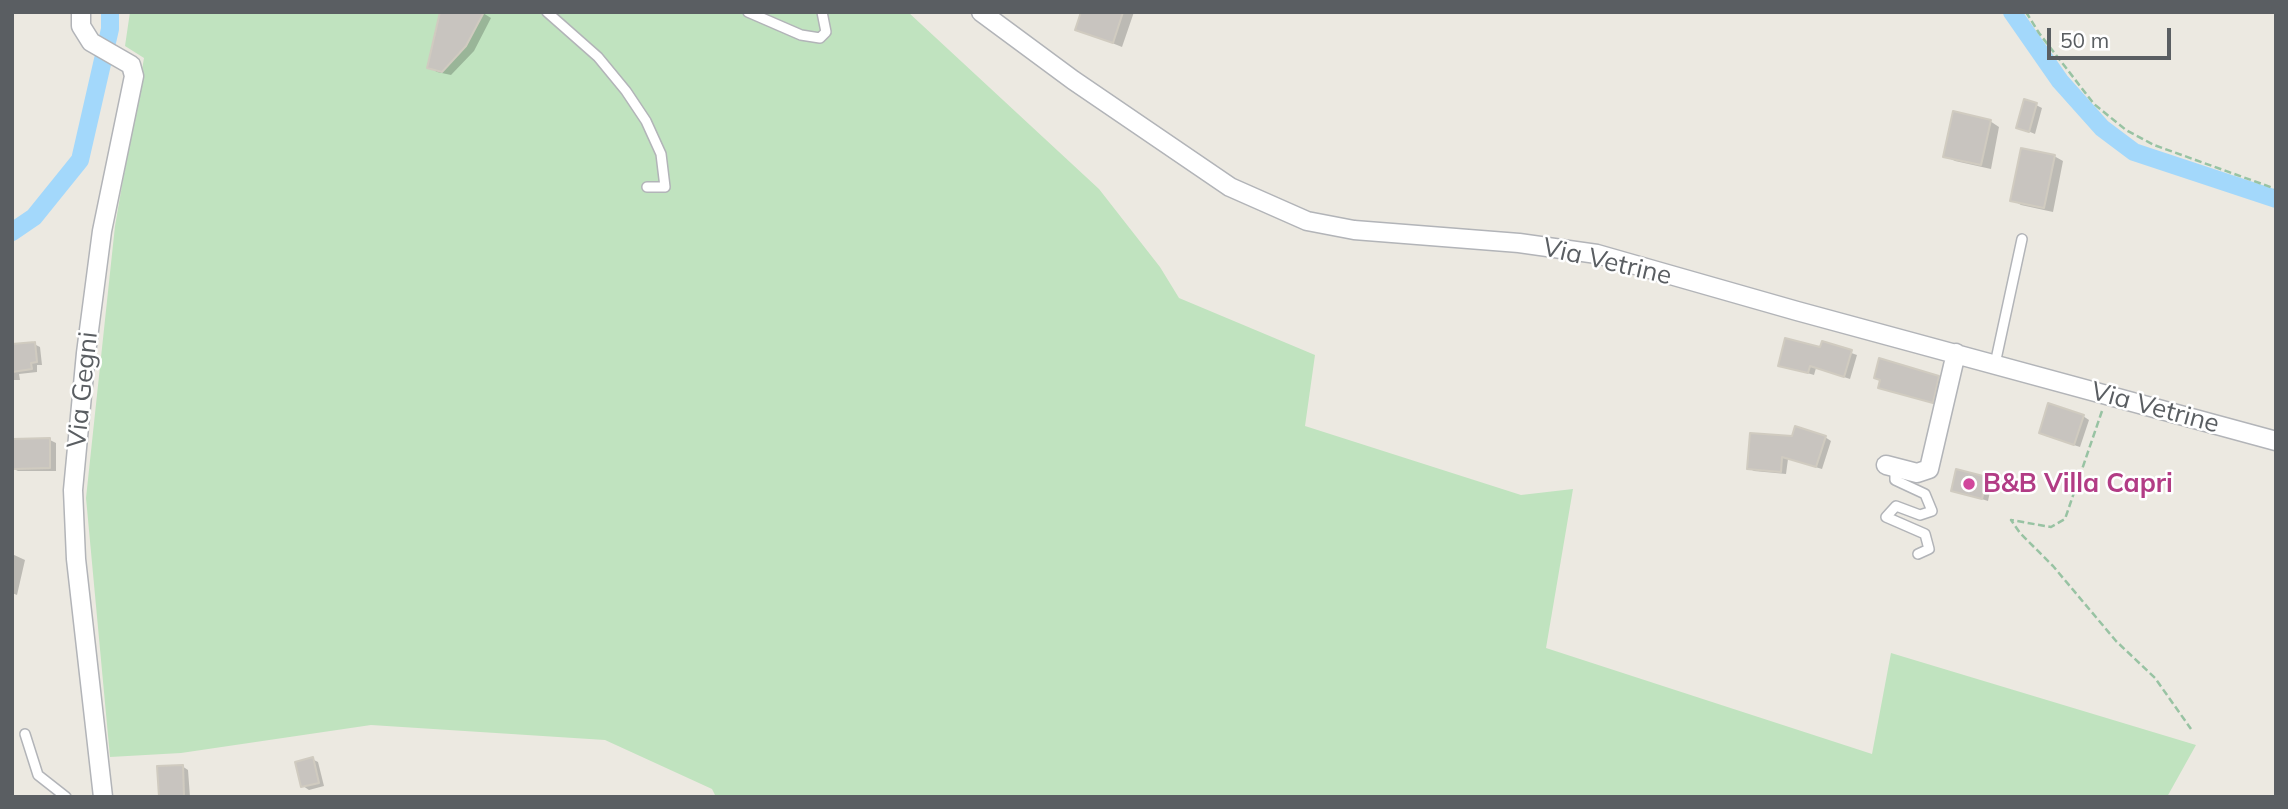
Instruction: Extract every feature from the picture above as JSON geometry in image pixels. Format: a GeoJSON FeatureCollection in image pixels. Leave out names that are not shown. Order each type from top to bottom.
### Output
{"type":"FeatureCollection","features":[{"type":"Feature","properties":{"kind":"street","name":"Via Gegni"},"geometry":{"type":"LineString","coordinates":[[81,12],[81,26],[91,42],[131,65],[134,76],[102,231],[89,326],[73,491],[76,559],[103,797]]}},
{"type":"Feature","properties":{"kind":"street","name":"Via Vetrine"},"geometry":{"type":"LineString","coordinates":[[981,12],[1073,80],[1230,187],[1307,221],[1354,230],[1519,243],[1597,254],[2276,441]]}},
{"type":"Feature","properties":{"kind":"street"},"geometry":{"type":"LineString","coordinates":[[1890,466],[1917,473],[1929,469],[1956,353]]}},
{"type":"Feature","properties":{"kind":"lane"},"geometry":{"type":"LineString","coordinates":[[547,12],[598,57],[646,121],[661,154],[665,187],[647,187]]}},
{"type":"Feature","properties":{"kind":"lane"},"geometry":{"type":"LineString","coordinates":[[748,12],[801,35],[820,38],[826,32],[822,12]]}},
{"type":"Feature","properties":{"kind":"lane"},"geometry":{"type":"LineString","coordinates":[[1995,364],[2022,239]]}},
{"type":"Feature","properties":{"kind":"lane"},"geometry":{"type":"LineString","coordinates":[[1890,466],[1895,480],[1925,494],[1932,511],[1920,515],[1896,506],[1886,517],[1925,534],[1929,549],[1918,554]]}},
{"type":"Feature","properties":{"kind":"lane"},"geometry":{"type":"LineString","coordinates":[[26,734],[38,775],[66,797]]}},
{"type":"Feature","properties":{"kind":"path"},"geometry":{"type":"LineString","coordinates":[[2026,12],[2094,104],[2126,130],[2154,145],[2276,189]]}},
{"type":"Feature","properties":{"kind":"path"},"geometry":{"type":"LineString","coordinates":[[2107,395],[2065,519],[2051,527],[2011,520],[2116,641],[2155,678],[2191,729]]}},
{"type":"Feature","properties":{"kind":"green space"},"geometry":{"type":"Polygon","coordinates":[[[130,12],[908,12],[1099,189],[1160,267],[1179,298],[1315,355],[1305,426],[1521,495],[1573,489],[1546,648],[1872,754],[1891,653],[2196,745],[2167,797],[716,797],[712,789],[605,740],[371,725],[181,753],[110,757],[86,498],[115,226],[144,58],[125,46],[130,12]]]}},
{"type":"Feature","properties":{"kind":"building"},"geometry":{"type":"Polygon","coordinates":[[[440,12],[484,12],[466,46],[442,72],[427,68],[440,12]]]}},
{"type":"Feature","properties":{"kind":"building"},"geometry":{"type":"Polygon","coordinates":[[[1081,12],[1123,12],[1113,43],[1075,30],[1081,12]]]}},
{"type":"Feature","properties":{"kind":"building"},"geometry":{"type":"Polygon","coordinates":[[[2024,99],[2037,103],[2029,132],[2016,128],[2024,99]]]}},
{"type":"Feature","properties":{"kind":"building"},"geometry":{"type":"Polygon","coordinates":[[[1953,111],[1991,120],[1981,165],[1943,157],[1953,111]]]}},
{"type":"Feature","properties":{"kind":"building"},"geometry":{"type":"Polygon","coordinates":[[[2021,148],[2055,155],[2044,208],[2010,201],[2021,148]]]}},
{"type":"Feature","properties":{"kind":"building"},"geometry":{"type":"Polygon","coordinates":[[[1785,338],[1820,347],[1822,341],[1852,350],[1844,377],[1810,366],[1808,373],[1778,366],[1785,338]]]}},
{"type":"Feature","properties":{"kind":"building"},"geometry":{"type":"Polygon","coordinates":[[[35,342],[37,362],[31,363],[32,369],[12,372],[12,344],[35,342]]]}},
{"type":"Feature","properties":{"kind":"building"},"geometry":{"type":"Polygon","coordinates":[[[1879,358],[1939,376],[1933,403],[1878,388],[1880,380],[1874,378],[1879,358]]]}},
{"type":"Feature","properties":{"kind":"building"},"geometry":{"type":"Polygon","coordinates":[[[2048,403],[2084,415],[2074,445],[2039,433],[2048,403]]]}},
{"type":"Feature","properties":{"kind":"building"},"geometry":{"type":"Polygon","coordinates":[[[1795,426],[1826,436],[1816,467],[1782,457],[1781,472],[1747,469],[1750,433],[1792,436],[1795,426]]]}},
{"type":"Feature","properties":{"kind":"building"},"geometry":{"type":"Polygon","coordinates":[[[50,438],[50,468],[12,469],[12,439],[50,438]]]}},
{"type":"Feature","properties":{"kind":"building","name":"B&B Villa Capri"},"geometry":{"type":"Polygon","coordinates":[[[1956,469],[1987,477],[1982,499],[1951,491],[1956,469]]]}},
{"type":"Feature","properties":{"kind":"building"},"geometry":{"type":"Polygon","coordinates":[[[313,757],[319,783],[301,787],[295,762],[313,757]]]}},
{"type":"Feature","properties":{"kind":"building"},"geometry":{"type":"Polygon","coordinates":[[[183,765],[184,797],[159,797],[157,766],[183,765]]]}},
{"type":"Feature","properties":{"kind":"waterway"},"geometry":{"type":"LineString","coordinates":[[12,232],[34,217],[80,160],[110,29],[110,12]]}},
{"type":"Feature","properties":{"kind":"waterway"},"geometry":{"type":"LineString","coordinates":[[2012,12],[2060,81],[2102,128],[2134,152],[2276,199]]}},
{"type":"Feature","properties":{"kind":"place","name":"B&B Villa Capri"},"geometry":{"type":"Point","coordinates":[1969,484]}}]}
